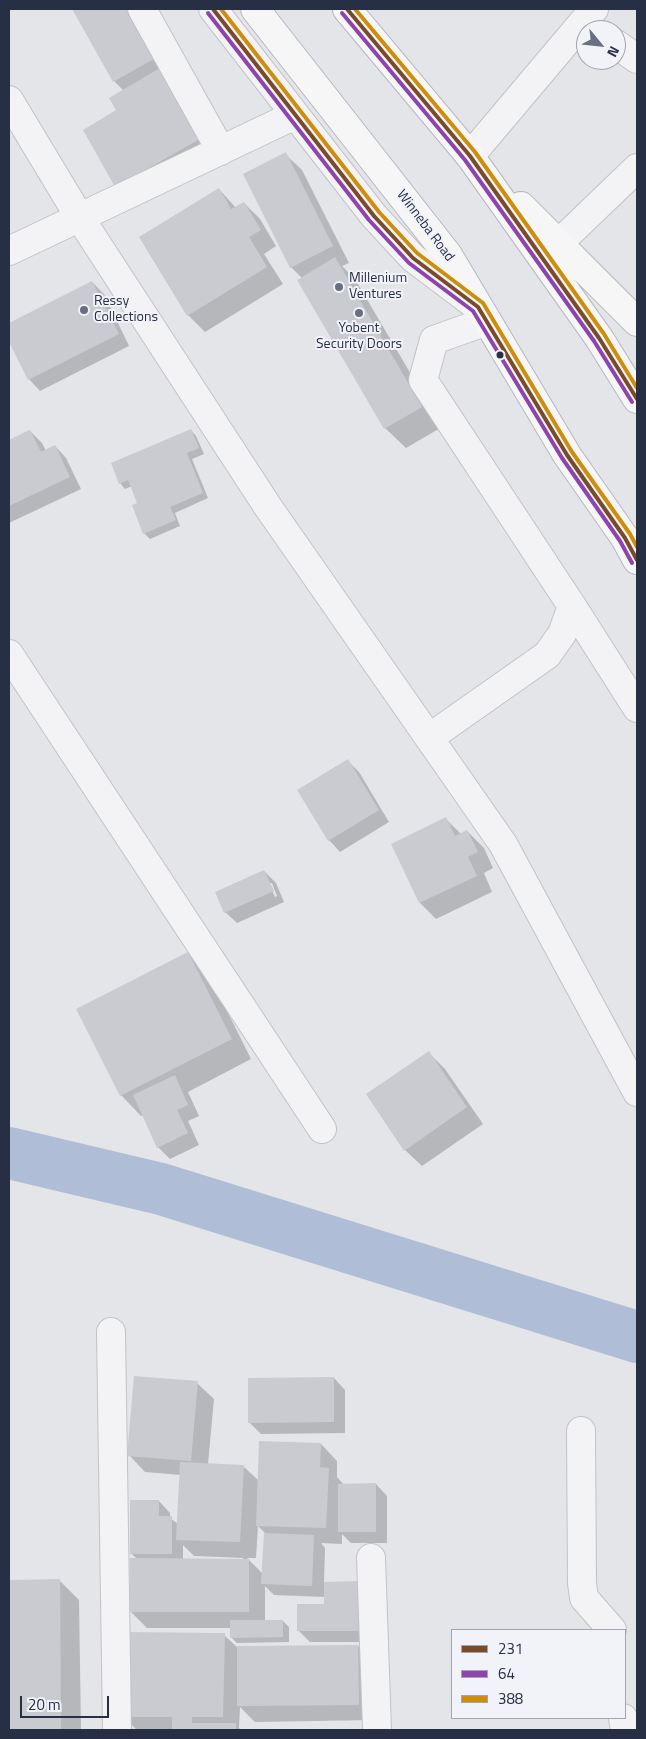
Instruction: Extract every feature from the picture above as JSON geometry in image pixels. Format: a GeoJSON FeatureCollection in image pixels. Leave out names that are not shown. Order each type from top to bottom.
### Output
{"type":"FeatureCollection","features":[{"type":"Feature","properties":{"kind":"highway","name":"Winneba Road"},"geometry":{"type":"LineString","coordinates":[[255,9],[448,255],[567,455],[625,538],[637,560]]}},
{"type":"Feature","properties":{"kind":"highway"},"geometry":{"type":"LineString","coordinates":[[347,9],[470,156],[600,338],[637,398]]}},
{"type":"Feature","properties":{"kind":"highway"},"geometry":{"type":"LineString","coordinates":[[470,156],[637,322]]}},
{"type":"Feature","properties":{"kind":"street"},"geometry":{"type":"LineString","coordinates":[[142,9],[221,151]]}},
{"type":"Feature","properties":{"kind":"street"},"geometry":{"type":"LineString","coordinates":[[213,9],[374,216],[413,258],[483,314],[434,340],[423,380],[637,708]]}},
{"type":"Feature","properties":{"kind":"street"},"geometry":{"type":"LineString","coordinates":[[470,156],[576,37]]}},
{"type":"Feature","properties":{"kind":"street"},"geometry":{"type":"LineString","coordinates":[[626,51],[637,59]]}},
{"type":"Feature","properties":{"kind":"street"},"geometry":{"type":"LineString","coordinates":[[9,100],[80,218],[268,507],[503,844],[637,1092]]}},
{"type":"Feature","properties":{"kind":"street"},"geometry":{"type":"LineString","coordinates":[[9,251],[295,116]]}},
{"type":"Feature","properties":{"kind":"street"},"geometry":{"type":"LineString","coordinates":[[559,243],[637,168]]}},
{"type":"Feature","properties":{"kind":"street"},"geometry":{"type":"LineString","coordinates":[[429,738],[547,655],[562,634],[572,606]]}},
{"type":"Feature","properties":{"kind":"street"},"geometry":{"type":"LineString","coordinates":[[9,654],[322,1129]]}},
{"type":"Feature","properties":{"kind":"street"},"geometry":{"type":"LineString","coordinates":[[111,1332],[117,1730]]}},
{"type":"Feature","properties":{"kind":"street"},"geometry":{"type":"LineString","coordinates":[[581,1431],[582,1583],[584,1598],[611,1629]]}},
{"type":"Feature","properties":{"kind":"street"},"geometry":{"type":"LineString","coordinates":[[371,1558],[377,1730]]}},
{"type":"Feature","properties":{"kind":"building"},"geometry":{"type":"Polygon","coordinates":[[[72,9],[133,9],[159,56],[113,82],[72,9]]]}},
{"type":"Feature","properties":{"kind":"building"},"geometry":{"type":"Polygon","coordinates":[[[160,68],[200,139],[115,187],[83,130],[116,110],[109,98],[160,68]]]}},
{"type":"Feature","properties":{"kind":"building"},"geometry":{"type":"Polygon","coordinates":[[[286,152],[333,246],[290,268],[243,174],[286,152]]]}},
{"type":"Feature","properties":{"kind":"building"},"geometry":{"type":"Polygon","coordinates":[[[219,188],[231,209],[244,202],[261,230],[249,237],[267,267],[187,316],[139,237],[219,188]]]}},
{"type":"Feature","properties":{"kind":"building"},"geometry":{"type":"Polygon","coordinates":[[[335,257],[422,407],[384,429],[297,280],[335,257]]]}},
{"type":"Feature","properties":{"kind":"building"},"geometry":{"type":"Polygon","coordinates":[[[92,281],[119,334],[28,380],[9,342],[9,323],[92,281]]]}},
{"type":"Feature","properties":{"kind":"building"},"geometry":{"type":"Polygon","coordinates":[[[191,429],[199,448],[187,453],[203,493],[170,507],[176,520],[143,534],[132,505],[137,503],[128,480],[119,484],[111,463],[191,429]]]}},
{"type":"Feature","properties":{"kind":"building"},"geometry":{"type":"Polygon","coordinates":[[[29,430],[41,452],[55,445],[70,477],[9,506],[9,440],[29,430]]]}},
{"type":"Feature","properties":{"kind":"building"},"geometry":{"type":"Polygon","coordinates":[[[348,759],[379,810],[328,841],[297,790],[348,759]]]}},
{"type":"Feature","properties":{"kind":"building"},"geometry":{"type":"Polygon","coordinates":[[[446,817],[455,836],[467,830],[478,852],[468,857],[477,876],[419,903],[391,844],[446,817]]]}},
{"type":"Feature","properties":{"kind":"building"},"geometry":{"type":"Polygon","coordinates":[[[264,870],[274,891],[224,913],[215,892],[264,870]]]}},
{"type":"Feature","properties":{"kind":"building"},"geometry":{"type":"Polygon","coordinates":[[[188,952],[232,1039],[120,1096],[76,1009],[188,952]]]}},
{"type":"Feature","properties":{"kind":"building"},"geometry":{"type":"Polygon","coordinates":[[[429,1051],[467,1107],[404,1151],[366,1094],[429,1051]]]}},
{"type":"Feature","properties":{"kind":"building"},"geometry":{"type":"Polygon","coordinates":[[[175,1075],[188,1105],[177,1110],[188,1133],[157,1148],[133,1095],[175,1075]]]}},
{"type":"Feature","properties":{"kind":"building"},"geometry":{"type":"Polygon","coordinates":[[[134,1376],[198,1381],[191,1461],[127,1456],[134,1376]]]}},
{"type":"Feature","properties":{"kind":"building"},"geometry":{"type":"Polygon","coordinates":[[[334,1377],[334,1422],[248,1423],[248,1378],[334,1377]]]}},
{"type":"Feature","properties":{"kind":"building"},"geometry":{"type":"Polygon","coordinates":[[[259,1441],[321,1443],[320,1467],[329,1468],[326,1528],[256,1526],[259,1441]]]}},
{"type":"Feature","properties":{"kind":"building"},"geometry":{"type":"Polygon","coordinates":[[[180,1462],[244,1465],[240,1542],[176,1540],[180,1462]]]}},
{"type":"Feature","properties":{"kind":"building"},"geometry":{"type":"Polygon","coordinates":[[[376,1483],[376,1532],[338,1532],[338,1484],[376,1483]]]}},
{"type":"Feature","properties":{"kind":"building"},"geometry":{"type":"Polygon","coordinates":[[[130,1500],[159,1500],[159,1516],[172,1516],[172,1554],[130,1554],[130,1500]]]}},
{"type":"Feature","properties":{"kind":"building"},"geometry":{"type":"Polygon","coordinates":[[[264,1533],[314,1535],[312,1586],[261,1584],[264,1533]]]}},
{"type":"Feature","properties":{"kind":"building"},"geometry":{"type":"Polygon","coordinates":[[[130,1558],[249,1559],[249,1612],[130,1612],[130,1558]]]}},
{"type":"Feature","properties":{"kind":"building"},"geometry":{"type":"Polygon","coordinates":[[[60,1579],[61,1730],[9,1730],[9,1580],[60,1579]]]}},
{"type":"Feature","properties":{"kind":"building"},"geometry":{"type":"Polygon","coordinates":[[[359,1581],[360,1631],[297,1631],[297,1604],[324,1604],[324,1582],[359,1581]]]}},
{"type":"Feature","properties":{"kind":"building"},"geometry":{"type":"Polygon","coordinates":[[[230,1620],[283,1620],[283,1637],[230,1638],[230,1620]]]}},
{"type":"Feature","properties":{"kind":"building"},"geometry":{"type":"Polygon","coordinates":[[[123,1632],[225,1633],[223,1717],[192,1717],[192,1723],[236,1723],[236,1730],[172,1730],[172,1717],[122,1717],[123,1632]]]}},
{"type":"Feature","properties":{"kind":"building"},"geometry":{"type":"Polygon","coordinates":[[[358,1645],[359,1705],[237,1706],[237,1646],[358,1645]]]}},
{"type":"Feature","properties":{"kind":"waterway"},"geometry":{"type":"LineString","coordinates":[[9,1153],[161,1189],[637,1337]]}},
{"type":"Feature","properties":{"kind":"transit line","name":"231"},"geometry":{"type":"LineString","coordinates":[[213,9],[374,216],[413,258],[478,307],[567,455],[625,538],[637,560]]}},
{"type":"Feature","properties":{"kind":"transit line","name":"388"},"geometry":{"type":"LineString","coordinates":[[221,9],[379,212],[417,253],[483,303],[572,452],[630,534],[637,547]]}},
{"type":"Feature","properties":{"kind":"transit line","name":"231"},"geometry":{"type":"LineString","coordinates":[[347,9],[470,156],[599,338],[637,399]]}},
{"type":"Feature","properties":{"kind":"transit line","name":"388"},"geometry":{"type":"LineString","coordinates":[[355,9],[475,152],[604,334],[637,388]]}},
{"type":"Feature","properties":{"kind":"transit line","name":"64"},"geometry":{"type":"LineString","coordinates":[[208,13],[369,220],[409,263],[473,311],[562,458],[620,541],[632,563]]}},
{"type":"Feature","properties":{"kind":"transit line","name":"64"},"geometry":{"type":"LineString","coordinates":[[342,13],[465,160],[594,341],[632,402]]}},
{"type":"Feature","properties":{"kind":"place","name":"Millenium Ventures"},"geometry":{"type":"Point","coordinates":[339,287]}},
{"type":"Feature","properties":{"kind":"place","name":"Ressy Collections"},"geometry":{"type":"Point","coordinates":[84,310]}},
{"type":"Feature","properties":{"kind":"place","name":"Yobent Security Doors"},"geometry":{"type":"Point","coordinates":[359,313]}}]}
